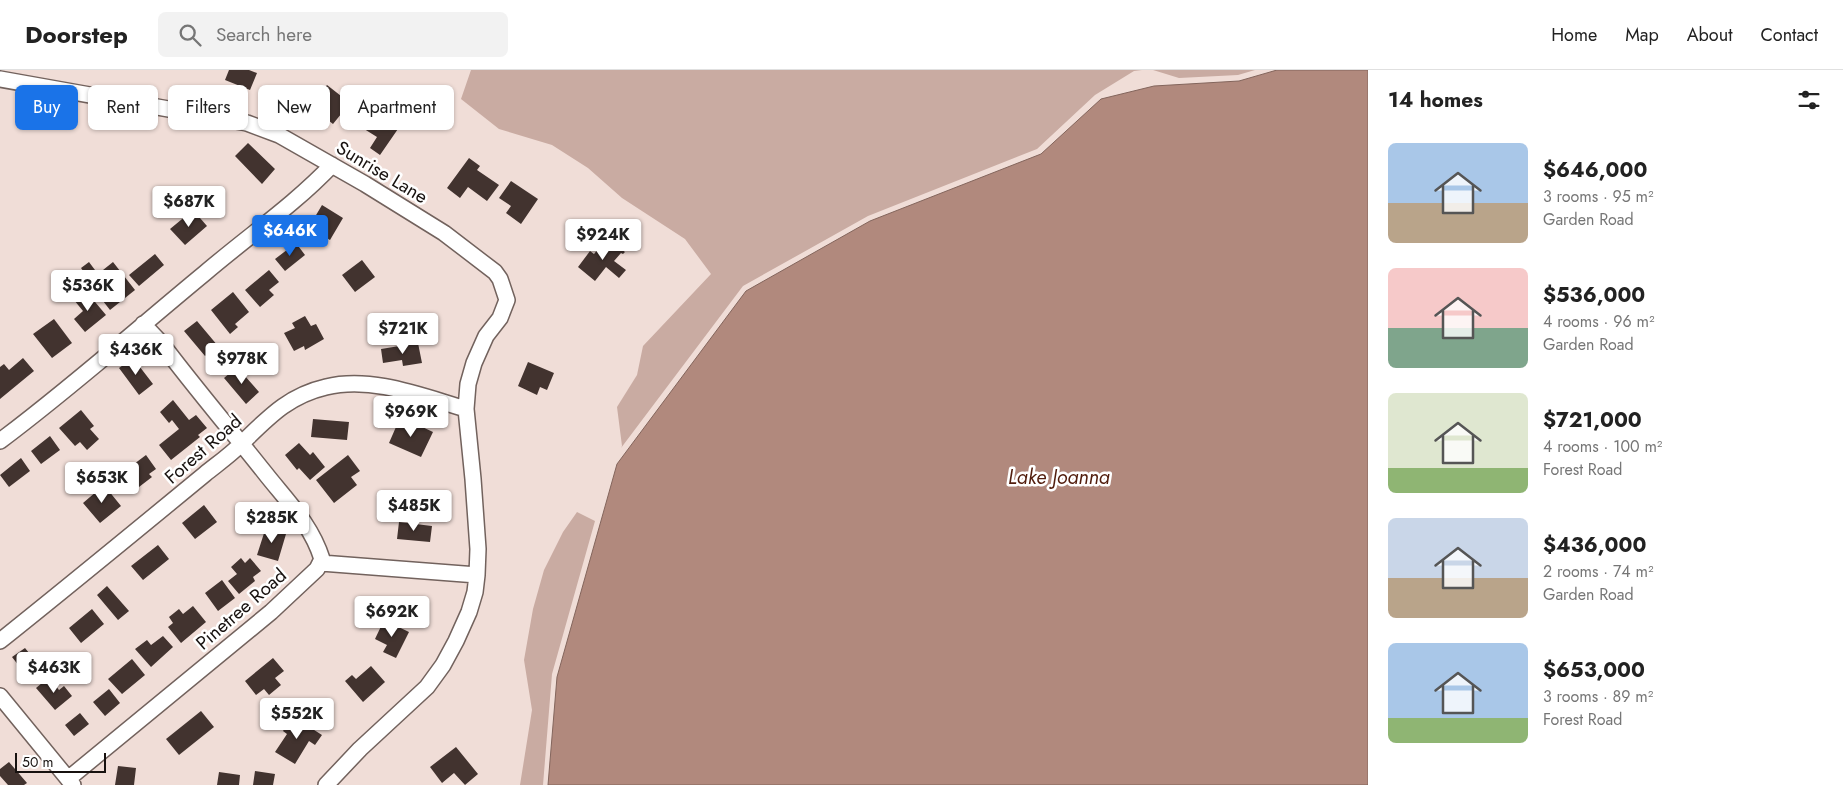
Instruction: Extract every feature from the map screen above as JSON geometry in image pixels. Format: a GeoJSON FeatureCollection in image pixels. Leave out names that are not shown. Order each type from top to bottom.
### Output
{"type":"FeatureCollection","features":[{"type":"Feature","properties":{"kind":"street","name":"Sunrise Lane"},"geometry":{"type":"LineString","coordinates":[[0,79],[247,123],[279,134],[444,233],[489,266],[500,279],[506,295],[506,303],[500,318],[486,336],[474,363],[468,384],[466,410]]}},
{"type":"Feature","properties":{"kind":"street"},"geometry":{"type":"LineString","coordinates":[[0,441],[66,389],[315,182],[332,165]]}},
{"type":"Feature","properties":{"kind":"street"},"geometry":{"type":"LineString","coordinates":[[143,324],[162,344],[300,516],[310,530],[319,549],[322,559],[321,563],[477,575]]}},
{"type":"Feature","properties":{"kind":"street","name":"Forest Road"},"geometry":{"type":"LineString","coordinates":[[0,641],[241,444],[279,407],[290,400],[326,387],[369,384],[390,388],[466,410]]}},
{"type":"Feature","properties":{"kind":"street"},"geometry":{"type":"LineString","coordinates":[[326,785],[360,749],[427,687],[443,665],[456,641],[468,612],[475,592],[478,549],[466,410]]}},
{"type":"Feature","properties":{"kind":"street","name":"Pinetree Road"},"geometry":{"type":"LineString","coordinates":[[71,782],[271,612],[321,563]]}},
{"type":"Feature","properties":{"kind":"street"},"geometry":{"type":"LineString","coordinates":[[0,696],[71,782]]}},
{"type":"Feature","properties":{"kind":"shaded area"},"geometry":{"type":"Polygon","coordinates":[[[471,70],[1142,70],[1134,71],[1095,95],[1037,149],[868,216],[743,286],[621,448],[617,407],[637,375],[643,346],[711,274],[685,239],[622,198],[588,168],[552,145],[499,129],[461,99],[471,70]]]}},
{"type":"Feature","properties":{"kind":"shaded area"},"geometry":{"type":"Polygon","coordinates":[[[1153,70],[1255,70],[1238,75],[1179,78],[1153,70]]]}},
{"type":"Feature","properties":{"kind":"shaded area"},"geometry":{"type":"Polygon","coordinates":[[[577,512],[595,521],[552,674],[543,785],[520,785],[532,710],[524,660],[533,609],[544,570],[563,532],[577,512]]]}},
{"type":"Feature","properties":{"kind":"water","name":"Lake Joanna"},"geometry":{"type":"Polygon","coordinates":[[[1277,70],[1368,70],[1368,785],[548,785],[557,677],[617,464],[746,291],[870,221],[1041,154],[1101,99],[1154,86],[1239,81],[1277,70]]]}},
{"type":"Feature","properties":{"kind":"building"},"geometry":{"type":"Polygon","coordinates":[[[229,70],[249,70],[257,73],[250,90],[248,89],[248,85],[238,85],[225,80],[229,70]]]}},
{"type":"Feature","properties":{"kind":"building"},"geometry":{"type":"Polygon","coordinates":[[[330,87],[340,95],[340,115],[333,124],[330,122],[330,87]]]}},
{"type":"Feature","properties":{"kind":"building"},"geometry":{"type":"Polygon","coordinates":[[[366,130],[397,130],[380,155],[370,148],[377,137],[366,130]]]}},
{"type":"Feature","properties":{"kind":"building"},"geometry":{"type":"Polygon","coordinates":[[[248,143],[275,169],[262,184],[235,156],[248,143]]]}},
{"type":"Feature","properties":{"kind":"building"},"geometry":{"type":"Polygon","coordinates":[[[469,158],[480,166],[477,170],[499,185],[487,201],[468,187],[460,198],[447,188],[469,158]]]}},
{"type":"Feature","properties":{"kind":"building"},"geometry":{"type":"Polygon","coordinates":[[[511,181],[538,199],[521,224],[506,213],[511,206],[499,198],[511,181]]]}},
{"type":"Feature","properties":{"kind":"building"},"geometry":{"type":"Polygon","coordinates":[[[205,186],[214,198],[203,207],[194,195],[205,186]]]}},
{"type":"Feature","properties":{"kind":"building"},"geometry":{"type":"Polygon","coordinates":[[[322,205],[343,218],[330,240],[309,227],[322,205]]]}},
{"type":"Feature","properties":{"kind":"building"},"geometry":{"type":"Polygon","coordinates":[[[193,210],[207,226],[185,245],[170,229],[193,210]]]}},
{"type":"Feature","properties":{"kind":"building"},"geometry":{"type":"Polygon","coordinates":[[[607,238],[625,252],[621,253],[614,261],[626,270],[619,278],[606,267],[595,281],[578,267],[590,251],[594,254],[607,238]]]}},
{"type":"Feature","properties":{"kind":"building"},"geometry":{"type":"Polygon","coordinates":[[[296,243],[305,255],[285,271],[275,259],[296,243]]]}},
{"type":"Feature","properties":{"kind":"building"},"geometry":{"type":"Polygon","coordinates":[[[155,254],[164,265],[139,286],[129,275],[155,254]]]}},
{"type":"Feature","properties":{"kind":"building"},"geometry":{"type":"Polygon","coordinates":[[[362,260],[375,277],[355,292],[342,275],[362,260]]]}},
{"type":"Feature","properties":{"kind":"building"},"geometry":{"type":"Polygon","coordinates":[[[89,262],[98,274],[113,262],[135,290],[110,310],[96,292],[103,287],[92,274],[88,278],[81,268],[89,262]]]}},
{"type":"Feature","properties":{"kind":"building"},"geometry":{"type":"Polygon","coordinates":[[[269,270],[279,282],[269,290],[274,295],[260,307],[245,290],[269,270]]]}},
{"type":"Feature","properties":{"kind":"building"},"geometry":{"type":"Polygon","coordinates":[[[85,290],[106,315],[85,332],[74,319],[83,311],[74,300],[85,290]]]}},
{"type":"Feature","properties":{"kind":"building"},"geometry":{"type":"Polygon","coordinates":[[[233,292],[249,312],[235,324],[238,327],[230,334],[211,310],[233,292]]]}},
{"type":"Feature","properties":{"kind":"building"},"geometry":{"type":"Polygon","coordinates":[[[305,316],[311,326],[316,324],[324,339],[305,350],[304,346],[294,351],[284,333],[295,328],[292,323],[305,316]]]}},
{"type":"Feature","properties":{"kind":"building"},"geometry":{"type":"Polygon","coordinates":[[[54,319],[72,343],[52,358],[33,334],[54,319]]]}},
{"type":"Feature","properties":{"kind":"building"},"geometry":{"type":"Polygon","coordinates":[[[197,321],[218,346],[205,356],[184,331],[197,321]]]}},
{"type":"Feature","properties":{"kind":"building"},"geometry":{"type":"Polygon","coordinates":[[[418,343],[422,363],[403,366],[402,360],[383,363],[381,349],[418,343]]]}},
{"type":"Feature","properties":{"kind":"building"},"geometry":{"type":"Polygon","coordinates":[[[23,358],[34,371],[0,399],[0,367],[4,364],[9,370],[23,358]]]}},
{"type":"Feature","properties":{"kind":"building"},"geometry":{"type":"Polygon","coordinates":[[[133,358],[153,384],[139,395],[119,368],[133,358]]]}},
{"type":"Feature","properties":{"kind":"building"},"geometry":{"type":"Polygon","coordinates":[[[528,362],[554,373],[547,390],[540,387],[537,395],[518,386],[528,362]]]}},
{"type":"Feature","properties":{"kind":"building"},"geometry":{"type":"Polygon","coordinates":[[[237,367],[259,392],[246,404],[224,378],[237,367]]]}},
{"type":"Feature","properties":{"kind":"building"},"geometry":{"type":"Polygon","coordinates":[[[173,400],[189,420],[196,415],[207,428],[198,435],[200,437],[171,460],[159,445],[179,429],[172,420],[169,423],[160,412],[173,400]]]}},
{"type":"Feature","properties":{"kind":"building"},"geometry":{"type":"Polygon","coordinates":[[[81,410],[94,426],[90,429],[99,439],[87,450],[80,442],[75,446],[59,428],[81,410]]]}},
{"type":"Feature","properties":{"kind":"building"},"geometry":{"type":"Polygon","coordinates":[[[313,419],[349,422],[347,440],[311,437],[313,419]]]}},
{"type":"Feature","properties":{"kind":"building"},"geometry":{"type":"Polygon","coordinates":[[[399,420],[414,427],[416,424],[433,432],[421,457],[389,443],[399,420]]]}},
{"type":"Feature","properties":{"kind":"building"},"geometry":{"type":"Polygon","coordinates":[[[50,436],[60,450],[41,464],[31,451],[50,436]]]}},
{"type":"Feature","properties":{"kind":"building"},"geometry":{"type":"Polygon","coordinates":[[[299,443],[310,455],[313,452],[325,467],[310,480],[299,468],[297,470],[285,455],[299,443]]]}},
{"type":"Feature","properties":{"kind":"building"},"geometry":{"type":"Polygon","coordinates":[[[146,455],[156,469],[149,474],[152,477],[139,487],[126,470],[146,455]]]}},
{"type":"Feature","properties":{"kind":"building"},"geometry":{"type":"Polygon","coordinates":[[[348,455],[360,471],[351,477],[357,485],[334,503],[316,480],[348,455]]]}},
{"type":"Feature","properties":{"kind":"building"},"geometry":{"type":"Polygon","coordinates":[[[21,458],[30,471],[9,487],[0,475],[21,458]]]}},
{"type":"Feature","properties":{"kind":"building"},"geometry":{"type":"Polygon","coordinates":[[[104,485],[121,506],[100,523],[83,503],[104,485]]]}},
{"type":"Feature","properties":{"kind":"building"},"geometry":{"type":"Polygon","coordinates":[[[204,505],[217,522],[195,539],[182,523],[204,505]]]}},
{"type":"Feature","properties":{"kind":"building"},"geometry":{"type":"Polygon","coordinates":[[[399,522],[432,526],[430,542],[397,539],[399,522]]]}},
{"type":"Feature","properties":{"kind":"building"},"geometry":{"type":"Polygon","coordinates":[[[266,527],[286,534],[278,561],[257,555],[266,527]]]}},
{"type":"Feature","properties":{"kind":"building"},"geometry":{"type":"Polygon","coordinates":[[[158,545],[169,559],[143,580],[131,566],[158,545]]]}},
{"type":"Feature","properties":{"kind":"building"},"geometry":{"type":"Polygon","coordinates":[[[241,558],[245,563],[250,558],[261,571],[253,577],[255,581],[239,594],[228,581],[237,574],[231,567],[241,558]]]}},
{"type":"Feature","properties":{"kind":"building"},"geometry":{"type":"Polygon","coordinates":[[[222,580],[235,598],[218,611],[205,593],[222,580]]]}},
{"type":"Feature","properties":{"kind":"building"},"geometry":{"type":"Polygon","coordinates":[[[107,586],[129,611],[118,620],[97,595],[107,586]]]}},
{"type":"Feature","properties":{"kind":"building"},"geometry":{"type":"Polygon","coordinates":[[[193,606],[206,622],[181,643],[168,627],[173,623],[169,617],[179,609],[183,614],[193,606]]]}},
{"type":"Feature","properties":{"kind":"building"},"geometry":{"type":"Polygon","coordinates":[[[92,609],[104,624],[81,643],[69,628],[92,609]]]}},
{"type":"Feature","properties":{"kind":"building"},"geometry":{"type":"Polygon","coordinates":[[[384,620],[409,632],[396,658],[383,652],[387,645],[375,639],[384,620]]]}},
{"type":"Feature","properties":{"kind":"building"},"geometry":{"type":"Polygon","coordinates":[[[163,636],[173,647],[151,667],[135,649],[147,640],[151,645],[163,636]]]}},
{"type":"Feature","properties":{"kind":"building"},"geometry":{"type":"Polygon","coordinates":[[[25,648],[42,669],[29,679],[12,657],[25,648]]]}},
{"type":"Feature","properties":{"kind":"building"},"geometry":{"type":"Polygon","coordinates":[[[273,658],[284,671],[275,678],[281,685],[269,695],[264,689],[256,695],[245,681],[273,658]]]}},
{"type":"Feature","properties":{"kind":"building"},"geometry":{"type":"Polygon","coordinates":[[[132,659],[145,675],[122,694],[108,679],[132,659]]]}},
{"type":"Feature","properties":{"kind":"building"},"geometry":{"type":"Polygon","coordinates":[[[371,666],[385,682],[363,702],[345,681],[352,675],[356,679],[371,666]]]}},
{"type":"Feature","properties":{"kind":"building"},"geometry":{"type":"Polygon","coordinates":[[[49,677],[59,690],[64,686],[72,696],[55,710],[36,688],[49,677]]]}},
{"type":"Feature","properties":{"kind":"building"},"geometry":{"type":"Polygon","coordinates":[[[109,689],[120,703],[105,716],[93,702],[109,689]]]}},
{"type":"Feature","properties":{"kind":"building"},"geometry":{"type":"Polygon","coordinates":[[[201,711],[214,727],[179,755],[166,739],[201,711]]]}},
{"type":"Feature","properties":{"kind":"building"},"geometry":{"type":"Polygon","coordinates":[[[80,713],[89,724],[74,736],[65,725],[80,713]]]}},
{"type":"Feature","properties":{"kind":"building"},"geometry":{"type":"Polygon","coordinates":[[[292,716],[322,735],[315,745],[309,741],[295,764],[275,752],[287,734],[283,731],[292,716]]]}},
{"type":"Feature","properties":{"kind":"building"},"geometry":{"type":"Polygon","coordinates":[[[456,747],[478,774],[465,785],[454,773],[442,783],[430,767],[456,747]]]}},
{"type":"Feature","properties":{"kind":"building"},"geometry":{"type":"Polygon","coordinates":[[[9,762],[27,783],[24,785],[8,785],[0,776],[0,769],[9,762]]]}},
{"type":"Feature","properties":{"kind":"building"},"geometry":{"type":"Polygon","coordinates":[[[118,766],[136,768],[134,785],[115,785],[118,766]]]}},
{"type":"Feature","properties":{"kind":"building"},"geometry":{"type":"Polygon","coordinates":[[[255,771],[275,774],[273,785],[253,785],[255,771]]]}},
{"type":"Feature","properties":{"kind":"building"},"geometry":{"type":"Polygon","coordinates":[[[219,772],[240,775],[239,785],[217,785],[219,772]]]}}]}
